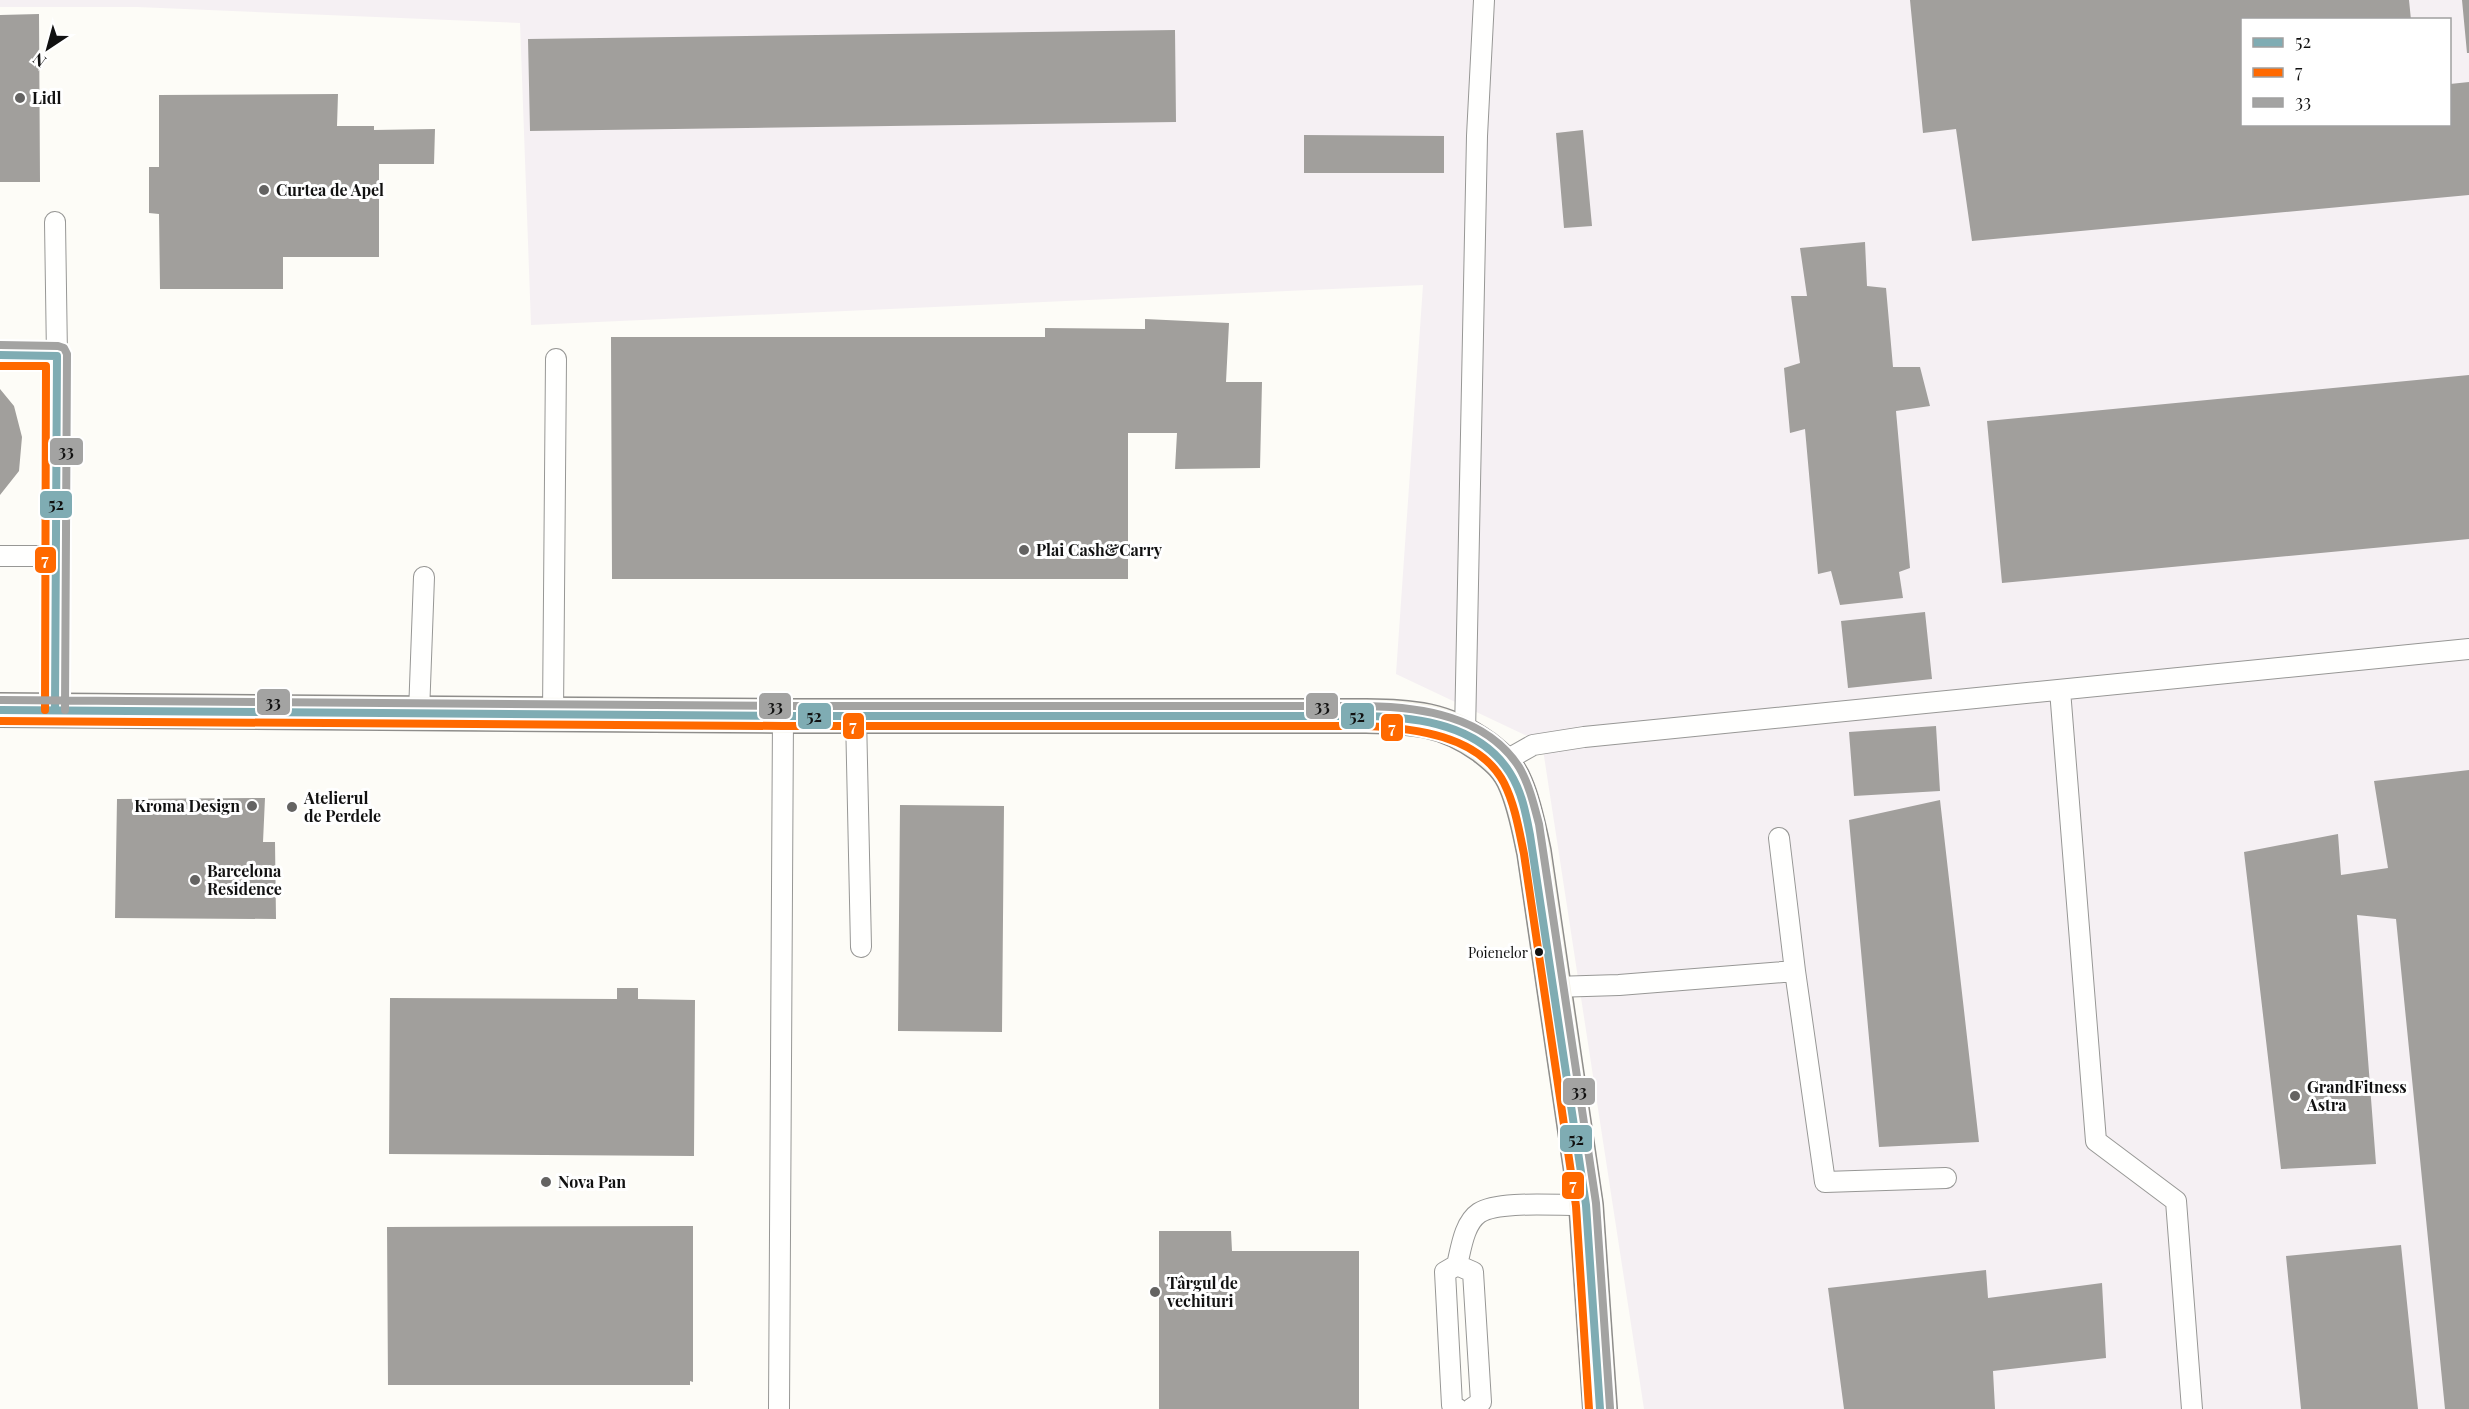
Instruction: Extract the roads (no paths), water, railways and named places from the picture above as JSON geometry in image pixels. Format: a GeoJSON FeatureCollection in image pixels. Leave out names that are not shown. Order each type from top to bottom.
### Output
{"type":"FeatureCollection","features":[{"type":"Feature","properties":{"kind":"main road"},"geometry":{"type":"LineString","coordinates":[[0,710],[783,716],[1407,717],[1437,722],[1465,733],[1503,762],[1516,783],[1525,808],[1534,852],[1586,1205],[1600,1409]]}},
{"type":"Feature","properties":{"kind":"lane"},"geometry":{"type":"LineString","coordinates":[[1465,733],[1477,136],[1484,0]]}},
{"type":"Feature","properties":{"kind":"lane"},"geometry":{"type":"LineString","coordinates":[[55,222],[57,356],[55,710]]}},
{"type":"Feature","properties":{"kind":"lane"},"geometry":{"type":"LineString","coordinates":[[0,355],[57,356]]}},
{"type":"Feature","properties":{"kind":"lane"},"geometry":{"type":"LineString","coordinates":[[553,714],[556,359]]}},
{"type":"Feature","properties":{"kind":"lane"},"geometry":{"type":"LineString","coordinates":[[0,556],[55,556]]}},
{"type":"Feature","properties":{"kind":"lane"},"geometry":{"type":"LineString","coordinates":[[419,713],[424,577]]}},
{"type":"Feature","properties":{"kind":"lane"},"geometry":{"type":"LineString","coordinates":[[1503,762],[1533,746],[1584,737],[2469,649]]}},
{"type":"Feature","properties":{"kind":"lane"},"geometry":{"type":"LineString","coordinates":[[2060,690],[2096,1141],[2176,1201],[2192,1409]]}},
{"type":"Feature","properties":{"kind":"lane"},"geometry":{"type":"LineString","coordinates":[[779,1409],[783,716]]}},
{"type":"Feature","properties":{"kind":"lane"},"geometry":{"type":"LineString","coordinates":[[856,716],[861,947]]}},
{"type":"Feature","properties":{"kind":"lane"},"geometry":{"type":"LineString","coordinates":[[1779,838],[1795,971],[1826,1182],[1946,1178]]}},
{"type":"Feature","properties":{"kind":"lane"},"geometry":{"type":"LineString","coordinates":[[1554,987],[1619,985],[1795,971]]}},
{"type":"Feature","properties":{"kind":"lane"},"geometry":{"type":"LineString","coordinates":[[1458,1409],[1452,1405],[1445,1272],[1457,1265],[1467,1229],[1478,1214],[1498,1206],[1586,1205]]}},
{"type":"Feature","properties":{"kind":"lane"},"geometry":{"type":"LineString","coordinates":[[1457,1265],[1473,1272],[1481,1402],[1471,1409]]}},
{"type":"Feature","properties":{"kind":"place","name":"Lidl"},"geometry":{"type":"Point","coordinates":[20,98]}},
{"type":"Feature","properties":{"kind":"place","name":"Curtea de Apel"},"geometry":{"type":"Point","coordinates":[264,190]}},
{"type":"Feature","properties":{"kind":"place","name":"Plai Cash&Carry"},"geometry":{"type":"Point","coordinates":[1024,550]}},
{"type":"Feature","properties":{"kind":"place","name":"Kroma Design"},"geometry":{"type":"Point","coordinates":[252,806]}},
{"type":"Feature","properties":{"kind":"place","name":"Atelierul de Perdele"},"geometry":{"type":"Point","coordinates":[292,807]}},
{"type":"Feature","properties":{"kind":"place","name":"Barcelona Residence"},"geometry":{"type":"Point","coordinates":[195,880]}},
{"type":"Feature","properties":{"kind":"place","name":"Poienelor"},"geometry":{"type":"Point","coordinates":[1539,952]}},
{"type":"Feature","properties":{"kind":"place","name":"GrandFitness Astra"},"geometry":{"type":"Point","coordinates":[2295,1096]}},
{"type":"Feature","properties":{"kind":"place","name":"Nova Pan"},"geometry":{"type":"Point","coordinates":[546,1182]}},
{"type":"Feature","properties":{"kind":"place","name":"Târgul de vechituri"},"geometry":{"type":"Point","coordinates":[1155,1292]}}]}
